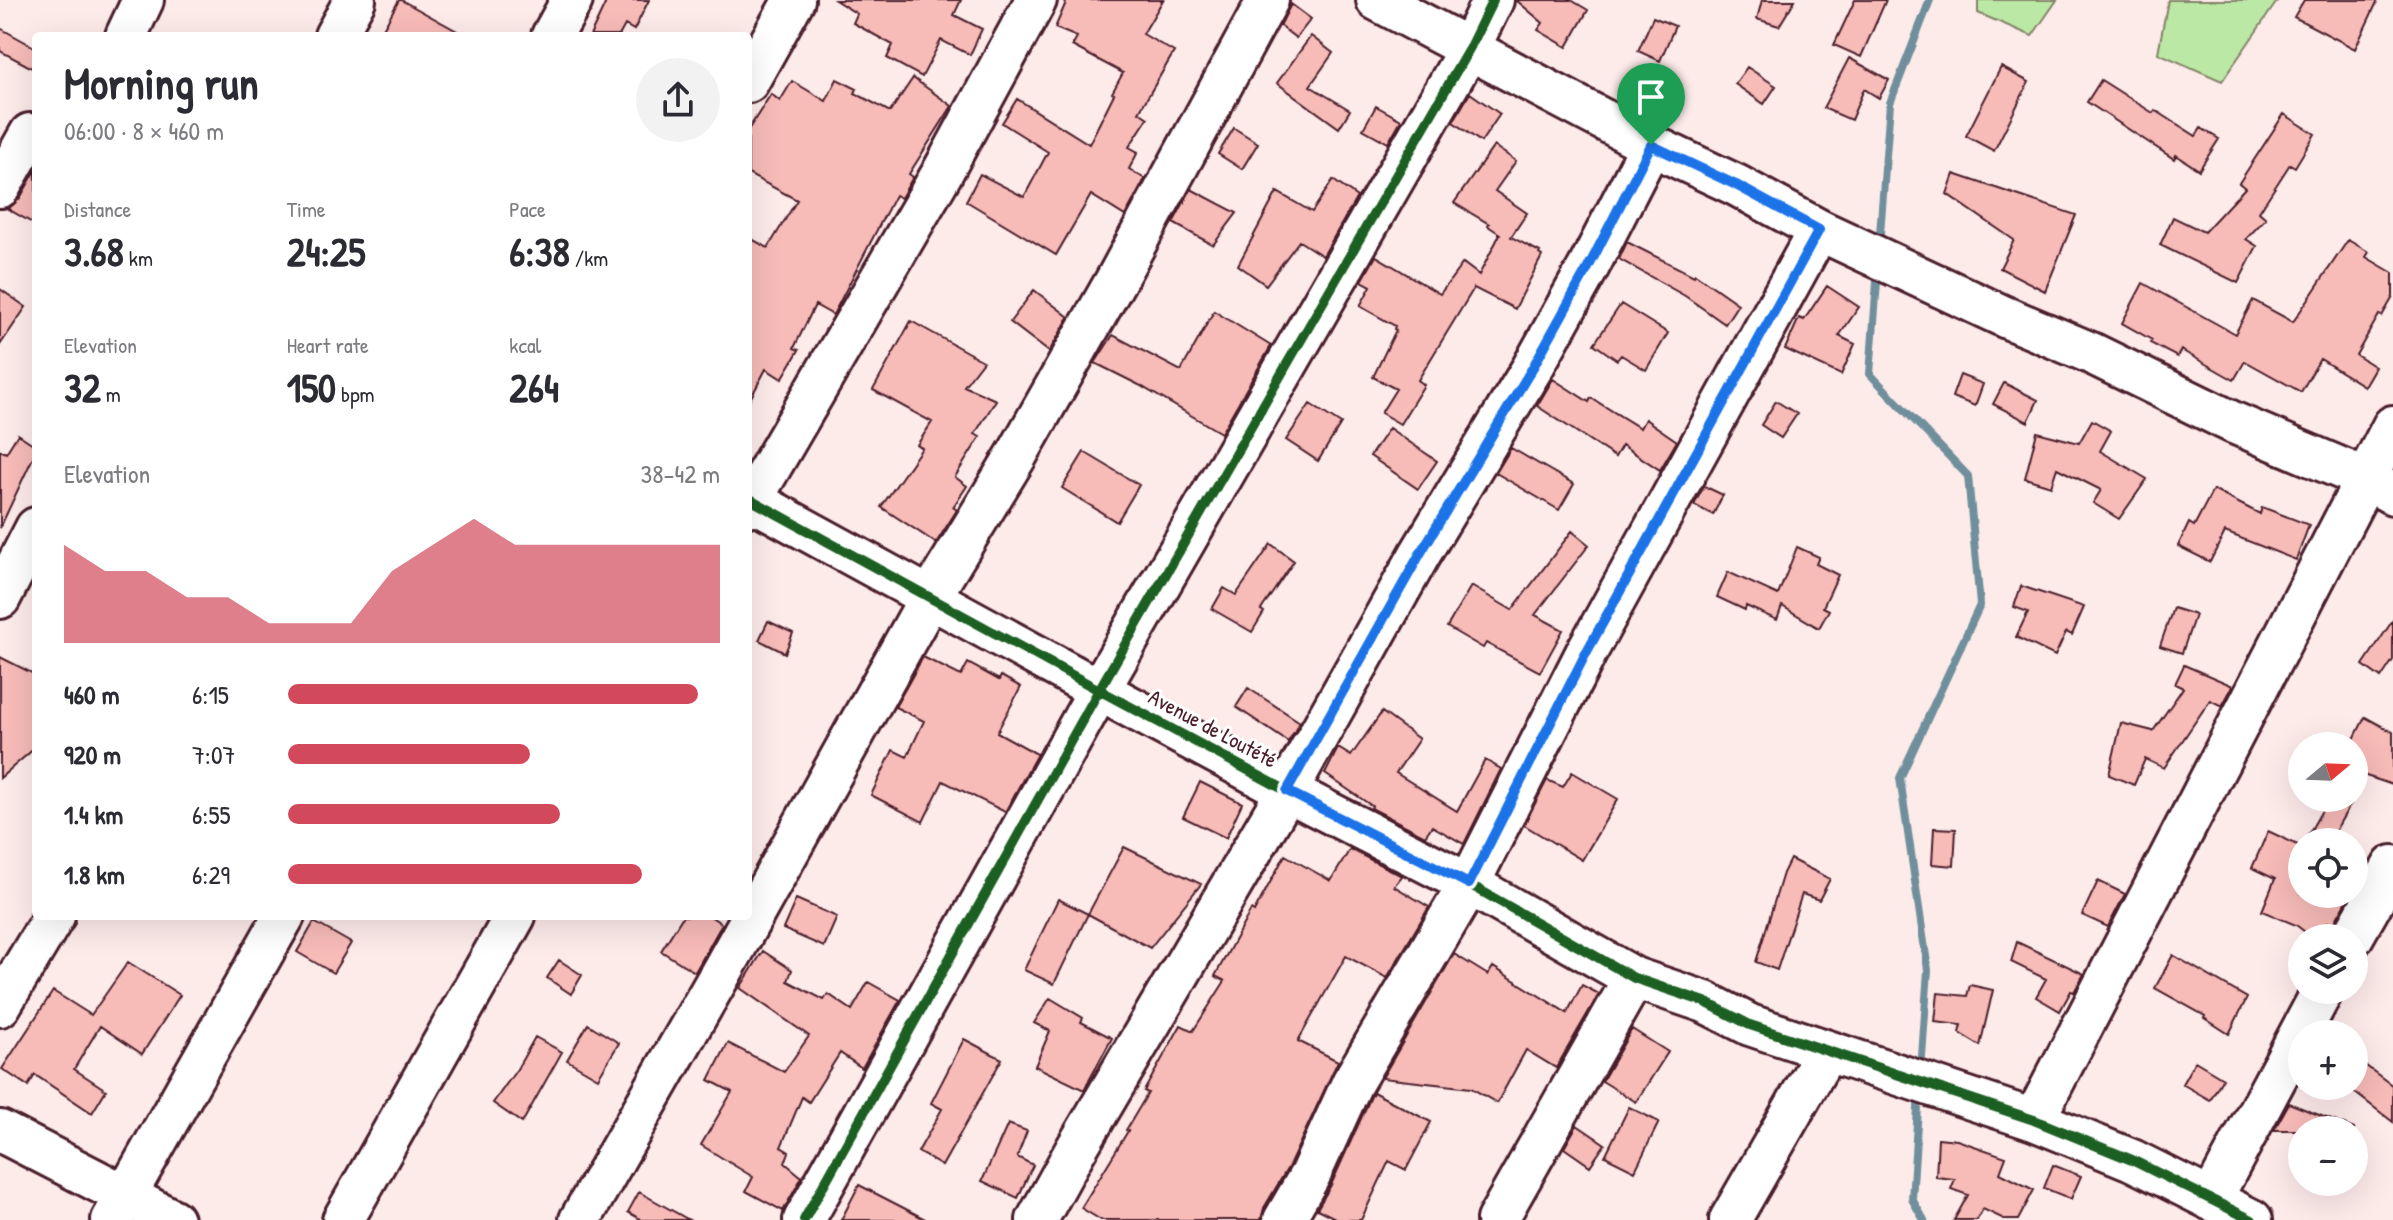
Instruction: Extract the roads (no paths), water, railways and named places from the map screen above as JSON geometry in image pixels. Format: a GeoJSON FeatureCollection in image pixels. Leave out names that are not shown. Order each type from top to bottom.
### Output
{"type":"FeatureCollection","features":[{"type":"Feature","properties":{"kind":"street"},"geometry":{"type":"LineString","coordinates":[[128,32],[143,0]]}},
{"type":"Feature","properties":{"kind":"street"},"geometry":{"type":"LineString","coordinates":[[337,32],[355,0]]}},
{"type":"Feature","properties":{"kind":"street"},"geometry":{"type":"LineString","coordinates":[[554,32],[572,0]]}},
{"type":"Feature","properties":{"kind":"street"},"geometry":{"type":"LineString","coordinates":[[752,75],[794,0]]}},
{"type":"Feature","properties":{"kind":"street"},"geometry":{"type":"LineString","coordinates":[[752,496],[941,175],[1036,0]]}},
{"type":"Feature","properties":{"kind":"street"},"geometry":{"type":"LineString","coordinates":[[752,918],[929,599],[1063,374],[1268,0]]}},
{"type":"Feature","properties":{"kind":"street"},"geometry":{"type":"LineString","coordinates":[[1377,0],[1819,230],[2005,317],[2091,353],[2234,423],[2379,486]]}},
{"type":"Feature","properties":{"kind":"street"},"geometry":{"type":"LineString","coordinates":[[804,1220],[1099,690],[1469,49],[1493,0]]}},
{"type":"Feature","properties":{"kind":"street"},"geometry":{"type":"LineString","coordinates":[[0,187],[22,130]]}},
{"type":"Feature","properties":{"kind":"street"},"geometry":{"type":"LineString","coordinates":[[1037,1220],[1287,791],[1420,554],[1533,367],[1651,145]]}},
{"type":"Feature","properties":{"kind":"street"},"geometry":{"type":"LineString","coordinates":[[1284,1220],[1310,1175],[1352,1083],[1469,884],[1586,653],[1819,230]]}},
{"type":"Feature","properties":{"kind":"street"},"geometry":{"type":"LineString","coordinates":[[2034,1120],[2379,486],[2393,426]]}},
{"type":"Feature","properties":{"kind":"street","name":"Avenue de Loutété"},"geometry":{"type":"LineString","coordinates":[[752,503],[1287,791],[1469,884],[1634,978],[1705,1002],[1750,1025],[2034,1120],[2132,1160],[2252,1220]]}},
{"type":"Feature","properties":{"kind":"street"},"geometry":{"type":"LineString","coordinates":[[0,598],[32,536]]}},
{"type":"Feature","properties":{"kind":"street"},"geometry":{"type":"LineString","coordinates":[[2360,924],[2393,866]]}},
{"type":"Feature","properties":{"kind":"street"},"geometry":{"type":"LineString","coordinates":[[0,1006],[52,920]]}},
{"type":"Feature","properties":{"kind":"street"},"geometry":{"type":"LineString","coordinates":[[119,1207],[282,920]]}},
{"type":"Feature","properties":{"kind":"street"},"geometry":{"type":"LineString","coordinates":[[343,1220],[513,920]]}},
{"type":"Feature","properties":{"kind":"street"},"geometry":{"type":"LineString","coordinates":[[580,1220],[751,920]]}},
{"type":"Feature","properties":{"kind":"street"},"geometry":{"type":"LineString","coordinates":[[1497,1220],[1634,978]]}},
{"type":"Feature","properties":{"kind":"street"},"geometry":{"type":"LineString","coordinates":[[2211,1200],[2316,1004]]}},
{"type":"Feature","properties":{"kind":"street"},"geometry":{"type":"LineString","coordinates":[[1730,1220],[1827,1051]]}},
{"type":"Feature","properties":{"kind":"street"},"geometry":{"type":"LineString","coordinates":[[0,1131],[119,1207],[173,1220]]}},
{"type":"Feature","properties":{"kind":"waterway"},"geometry":{"type":"LineString","coordinates":[[1879,247],[1890,103],[1930,0]]}},
{"type":"Feature","properties":{"kind":"waterway"},"geometry":{"type":"LineString","coordinates":[[1878,269],[1870,374],[1968,476],[1980,605],[1900,778],[1928,970],[1921,1071]]}},
{"type":"Feature","properties":{"kind":"waterway"},"geometry":{"type":"LineString","coordinates":[[1919,1093],[1912,1199],[1924,1220]]}}]}
